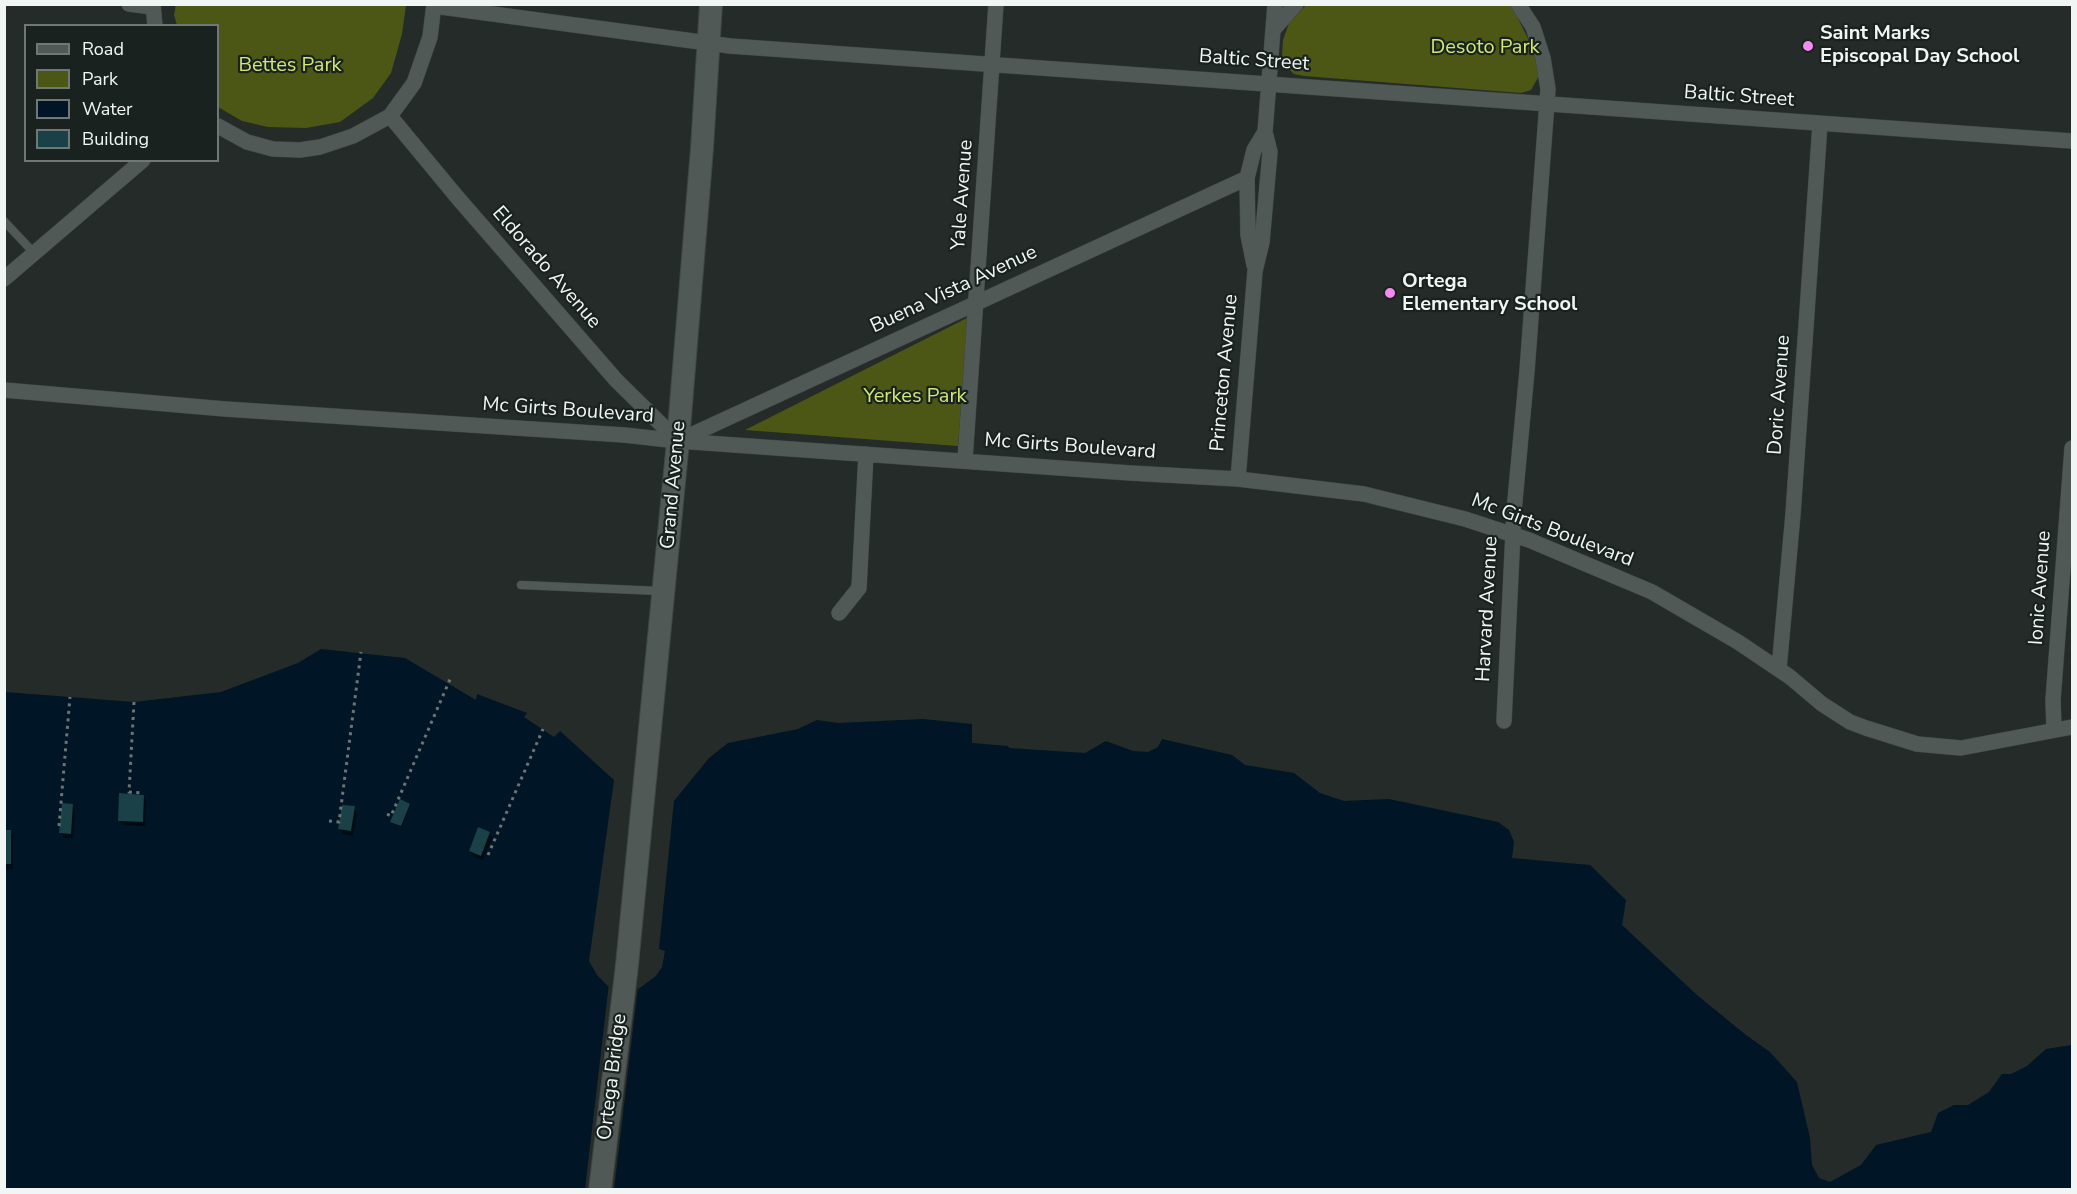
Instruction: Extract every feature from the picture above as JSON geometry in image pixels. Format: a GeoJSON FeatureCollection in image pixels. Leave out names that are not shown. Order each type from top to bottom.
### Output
{"type":"FeatureCollection","features":[{"type":"Feature","properties":{"kind":"main road","name":"Grand Avenue"},"geometry":{"type":"LineString","coordinates":[[627,965],[678,441],[702,148],[711,4]]}},
{"type":"Feature","properties":{"kind":"main road","name":"Ortega Bridge"},"geometry":{"type":"LineString","coordinates":[[600,1190],[627,965]]}},
{"type":"Feature","properties":{"kind":"street"},"geometry":{"type":"LineString","coordinates":[[129,4],[152,6],[155,24]]}},
{"type":"Feature","properties":{"kind":"street","name":"Yale Avenue"},"geometry":{"type":"LineString","coordinates":[[965,460],[996,4]]}},
{"type":"Feature","properties":{"kind":"street","name":"Princeton Avenue"},"geometry":{"type":"LineString","coordinates":[[1238,479],[1255,271],[1262,242],[1270,152],[1265,132],[1275,4]]}},
{"type":"Feature","properties":{"kind":"street"},"geometry":{"type":"LineString","coordinates":[[1273,30],[1296,4]]}},
{"type":"Feature","properties":{"kind":"street","name":"Harvard Avenue"},"geometry":{"type":"LineString","coordinates":[[1504,722],[1513,535],[1548,89],[1543,58],[1533,27],[1518,4]]}},
{"type":"Feature","properties":{"kind":"street"},"geometry":{"type":"LineString","coordinates":[[219,127],[247,142],[273,149],[300,150],[340,142],[390,116],[414,83],[421,69],[430,37],[434,5]]}},
{"type":"Feature","properties":{"kind":"street","name":"Baltic Street"},"geometry":{"type":"LineString","coordinates":[[434,5],[752,48],[2073,141]]}},
{"type":"Feature","properties":{"kind":"street","name":"Eldorado Avenue"},"geometry":{"type":"LineString","coordinates":[[390,116],[616,380],[678,441]]}},
{"type":"Feature","properties":{"kind":"street","name":"Doric Avenue"},"geometry":{"type":"LineString","coordinates":[[1779,669],[1793,514],[1820,124]]}},
{"type":"Feature","properties":{"kind":"street","name":"Princeton Avenue"},"geometry":{"type":"LineString","coordinates":[[1255,271],[1248,235],[1247,178],[1254,150],[1265,132]]}},
{"type":"Feature","properties":{"kind":"street"},"geometry":{"type":"LineString","coordinates":[[4,279],[140,162]]}},
{"type":"Feature","properties":{"kind":"street","name":"Buena Vista Avenue"},"geometry":{"type":"LineString","coordinates":[[678,441],[1247,178]]}},
{"type":"Feature","properties":{"kind":"street","name":"Mc Girts Boulevard"},"geometry":{"type":"LineString","coordinates":[[4,390],[225,409],[1238,479],[1364,494],[1465,519],[1513,535],[1652,592],[1738,642],[1779,669],[1822,704],[1850,722],[1866,729],[1917,744],[1960,748],[2073,727]]}},
{"type":"Feature","properties":{"kind":"street","name":"Ionic Avenue"},"geometry":{"type":"LineString","coordinates":[[2054,730],[2053,700],[2073,448]]}},
{"type":"Feature","properties":{"kind":"street"},"geometry":{"type":"LineString","coordinates":[[839,613],[859,588],[866,454]]}},
{"type":"Feature","properties":{"kind":"lane"},"geometry":{"type":"LineString","coordinates":[[4,221],[34,254]]}},
{"type":"Feature","properties":{"kind":"lane"},"geometry":{"type":"LineString","coordinates":[[521,585],[663,592]]}},
{"type":"Feature","properties":{"kind":"path"},"geometry":{"type":"LineString","coordinates":[[329,821],[339,822],[362,652]]}},
{"type":"Feature","properties":{"kind":"path"},"geometry":{"type":"LineString","coordinates":[[387,814],[392,816],[451,677]]}},
{"type":"Feature","properties":{"kind":"path"},"geometry":{"type":"LineString","coordinates":[[59,826],[70,698]]}},
{"type":"Feature","properties":{"kind":"path"},"geometry":{"type":"LineString","coordinates":[[134,702],[129,792],[142,793]]}},
{"type":"Feature","properties":{"kind":"path"},"geometry":{"type":"LineString","coordinates":[[488,855],[543,729]]}},
{"type":"Feature","properties":{"kind":"green space","name":"Bettes Park"},"geometry":{"type":"Polygon","coordinates":[[[176,4],[406,4],[402,34],[391,73],[373,98],[340,122],[306,128],[268,127],[242,121],[219,108],[219,24],[177,24],[174,15],[176,4]]]}},
{"type":"Feature","properties":{"kind":"green space","name":"Desoto Park"},"geometry":{"type":"Polygon","coordinates":[[[1509,4],[1532,47],[1540,74],[1531,90],[1521,93],[1304,76],[1294,74],[1284,65],[1283,40],[1289,23],[1306,5],[1509,4]]]}},
{"type":"Feature","properties":{"kind":"green space","name":"Yerkes Park"},"geometry":{"type":"Polygon","coordinates":[[[969,317],[958,446],[745,430],[969,317]]]}},
{"type":"Feature","properties":{"kind":"water"},"geometry":{"type":"Polygon","coordinates":[[[321,649],[405,658],[476,700],[477,694],[527,713],[524,717],[554,737],[560,731],[614,780],[589,961],[597,975],[608,986],[637,990],[656,976],[662,967],[665,951],[659,949],[674,801],[709,758],[728,743],[798,729],[817,720],[838,723],[923,719],[972,724],[972,743],[1008,746],[1009,748],[1085,753],[1106,741],[1133,751],[1148,752],[1158,747],[1162,739],[1232,755],[1245,765],[1294,773],[1320,793],[1344,801],[1389,799],[1498,822],[1509,830],[1514,842],[1512,858],[1590,865],[1626,900],[1622,925],[1697,995],[1770,1052],[1797,1082],[1810,1138],[1812,1165],[1819,1178],[1830,1182],[1861,1165],[1876,1145],[1931,1132],[1938,1113],[1954,1105],[1968,1105],[1989,1092],[2002,1074],[2011,1074],[2027,1066],[2046,1049],[2072,1045],[2072,1189],[5,1190],[5,692],[134,702],[221,692],[298,663],[321,649]]]}},
{"type":"Feature","properties":{"kind":"pier"},"geometry":{"type":"Polygon","coordinates":[[[609,983],[638,986],[614,1190],[585,1189],[609,983]]]}},
{"type":"Feature","properties":{"kind":"building"},"geometry":{"type":"Polygon","coordinates":[[[119,793],[144,795],[143,822],[118,821],[119,793]]]}},
{"type":"Feature","properties":{"kind":"building"},"geometry":{"type":"Polygon","coordinates":[[[400,799],[410,804],[401,826],[390,822],[400,799]]]}},
{"type":"Feature","properties":{"kind":"building"},"geometry":{"type":"Polygon","coordinates":[[[62,803],[73,804],[71,834],[59,833],[62,803]]]}},
{"type":"Feature","properties":{"kind":"building"},"geometry":{"type":"Polygon","coordinates":[[[342,805],[355,806],[351,831],[338,829],[342,805]]]}},
{"type":"Feature","properties":{"kind":"building"},"geometry":{"type":"Polygon","coordinates":[[[478,827],[490,832],[481,856],[469,851],[478,827]]]}},
{"type":"Feature","properties":{"kind":"building"},"geometry":{"type":"Polygon","coordinates":[[[4,830],[11,830],[11,864],[4,864],[4,830]]]}},
{"type":"Feature","properties":{"kind":"place","name":"Saint Marks Episcopal Day School"},"geometry":{"type":"Point","coordinates":[1808,46]}},
{"type":"Feature","properties":{"kind":"place","name":"Ortega Elementary School"},"geometry":{"type":"Point","coordinates":[1390,293]}}]}
